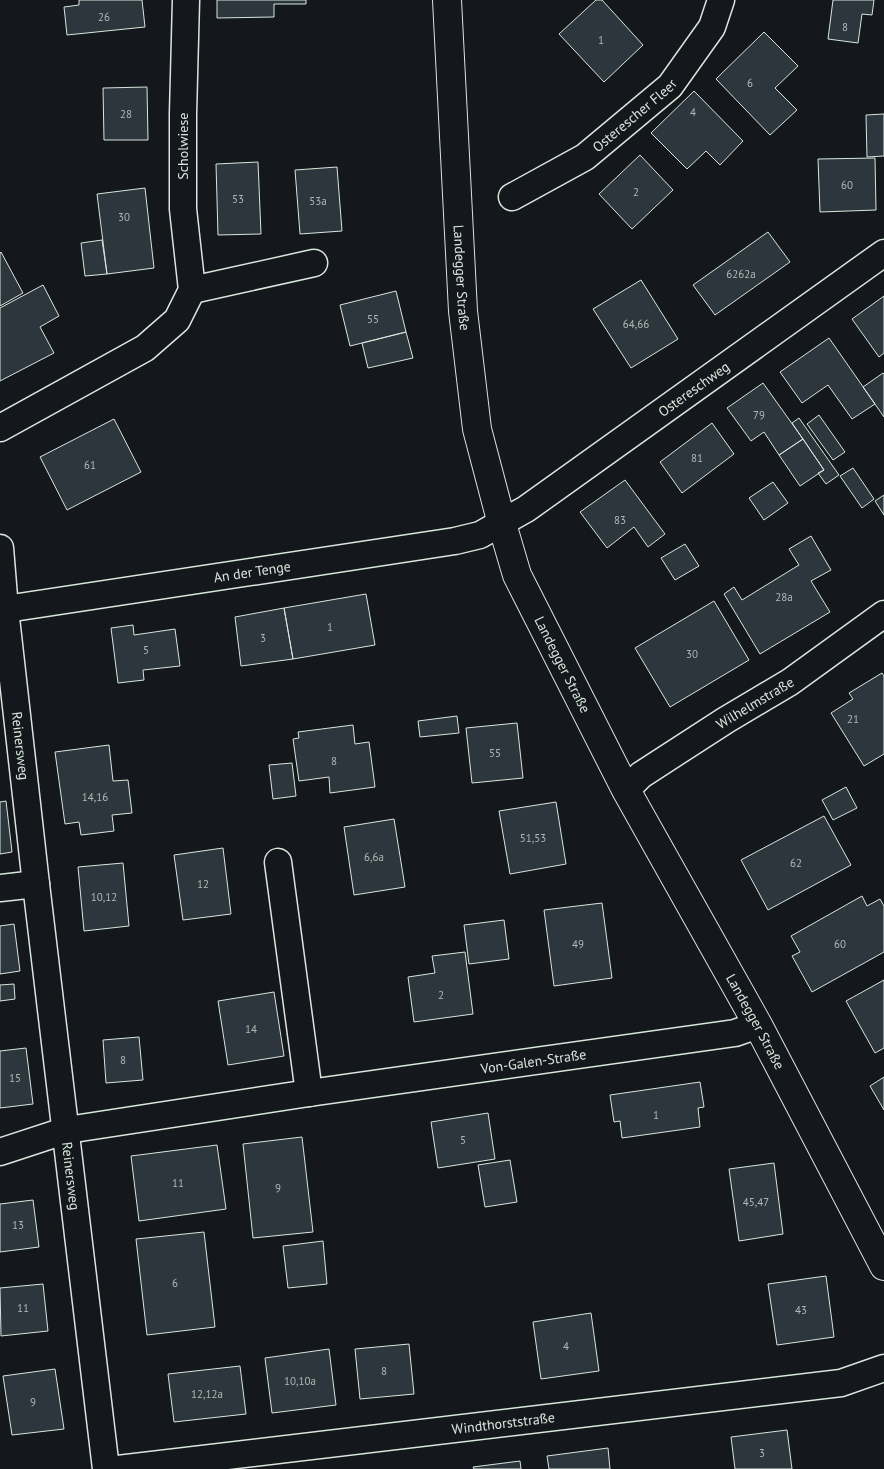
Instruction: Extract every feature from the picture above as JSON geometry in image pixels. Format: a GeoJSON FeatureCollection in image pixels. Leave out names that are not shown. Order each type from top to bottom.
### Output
{"type":"FeatureCollection","features":[{"type":"Feature","properties":{"kind":"main road","name":"Landegger Straße"},"geometry":{"type":"LineString","coordinates":[[447,0],[463,311],[477,430],[502,524],[518,575],[626,790],[758,1025],[884,1266]]}},
{"type":"Feature","properties":{"kind":"street","name":"Scholwiese"},"geometry":{"type":"LineString","coordinates":[[186,0],[183,209],[192,290]]}},
{"type":"Feature","properties":{"kind":"street","name":"Osterescher Fleer"},"geometry":{"type":"LineString","coordinates":[[512,197],[585,157],[670,86],[712,28],[721,0]]}},
{"type":"Feature","properties":{"kind":"street","name":"Ostereschweg"},"geometry":{"type":"LineString","coordinates":[[502,524],[526,509],[884,253]]}},
{"type":"Feature","properties":{"kind":"street"},"geometry":{"type":"LineString","coordinates":[[0,428],[145,348],[178,320],[192,290],[314,263]]}},
{"type":"Feature","properties":{"kind":"street","name":"An der Tenge"},"geometry":{"type":"LineString","coordinates":[[2,609],[455,541],[480,535],[502,524]]}},
{"type":"Feature","properties":{"kind":"street"},"geometry":{"type":"LineString","coordinates":[[0,548],[2,609]]}},
{"type":"Feature","properties":{"kind":"street","name":"Reinersweg"},"geometry":{"type":"LineString","coordinates":[[2,609],[67,1130],[106,1469]]}},
{"type":"Feature","properties":{"kind":"street","name":"Wilhelmstraße"},"geometry":{"type":"LineString","coordinates":[[626,790],[641,774],[790,682],[884,614]]}},
{"type":"Feature","properties":{"kind":"street"},"geometry":{"type":"LineString","coordinates":[[278,862],[309,1093]]}},
{"type":"Feature","properties":{"kind":"street"},"geometry":{"type":"LineString","coordinates":[[0,888],[36,884]]}},
{"type":"Feature","properties":{"kind":"street","name":"Von-Galen-Straße"},"geometry":{"type":"LineString","coordinates":[[0,1152],[67,1130],[309,1093],[735,1034],[758,1025]]}},
{"type":"Feature","properties":{"kind":"street","name":"Windthorststraße"},"geometry":{"type":"LineString","coordinates":[[118,1469],[841,1383],[884,1368]]}},
{"type":"Feature","properties":{"kind":"building"},"geometry":{"type":"Polygon","coordinates":[[[79,0],[142,0],[145,27],[67,35],[64,7],[79,5],[79,0]]]}},
{"type":"Feature","properties":{"kind":"building"},"geometry":{"type":"Polygon","coordinates":[[[217,0],[306,0],[306,4],[274,4],[274,17],[217,18],[217,0]]]}},
{"type":"Feature","properties":{"kind":"building"},"geometry":{"type":"Polygon","coordinates":[[[596,0],[602,0],[643,45],[604,82],[559,34],[596,0]]]}},
{"type":"Feature","properties":{"kind":"building"},"geometry":{"type":"Polygon","coordinates":[[[833,0],[874,0],[872,15],[862,14],[858,43],[828,39],[833,0]]]}},
{"type":"Feature","properties":{"kind":"building"},"geometry":{"type":"Polygon","coordinates":[[[764,32],[798,66],[775,88],[797,110],[770,135],[716,79],[764,32]]]}},
{"type":"Feature","properties":{"kind":"building"},"geometry":{"type":"Polygon","coordinates":[[[147,87],[148,140],[104,140],[103,88],[147,87]]]}},
{"type":"Feature","properties":{"kind":"building"},"geometry":{"type":"Polygon","coordinates":[[[694,91],[743,141],[720,165],[706,151],[687,169],[651,133],[694,91]]]}},
{"type":"Feature","properties":{"kind":"building"},"geometry":{"type":"Polygon","coordinates":[[[884,114],[884,156],[867,157],[866,115],[884,114]]]}},
{"type":"Feature","properties":{"kind":"building"},"geometry":{"type":"Polygon","coordinates":[[[640,155],[673,190],[632,229],[599,194],[640,155]]]}},
{"type":"Feature","properties":{"kind":"building"},"geometry":{"type":"Polygon","coordinates":[[[875,158],[876,210],[820,212],[818,159],[875,158]]]}},
{"type":"Feature","properties":{"kind":"building"},"geometry":{"type":"Polygon","coordinates":[[[258,162],[261,234],[218,235],[216,164],[258,162]]]}},
{"type":"Feature","properties":{"kind":"building"},"geometry":{"type":"Polygon","coordinates":[[[337,167],[342,231],[300,234],[295,170],[337,167]]]}},
{"type":"Feature","properties":{"kind":"building"},"geometry":{"type":"Polygon","coordinates":[[[145,188],[154,268],[107,274],[97,194],[145,188]]]}},
{"type":"Feature","properties":{"kind":"building"},"geometry":{"type":"Polygon","coordinates":[[[768,232],[790,262],[715,315],[693,285],[768,232]]]}},
{"type":"Feature","properties":{"kind":"building"},"geometry":{"type":"Polygon","coordinates":[[[102,240],[107,274],[85,276],[81,243],[102,240]]]}},
{"type":"Feature","properties":{"kind":"building"},"geometry":{"type":"Polygon","coordinates":[[[0,253],[23,293],[0,306],[0,253]]]}},
{"type":"Feature","properties":{"kind":"building"},"geometry":{"type":"Polygon","coordinates":[[[641,280],[678,339],[631,368],[593,309],[641,280]]]}},
{"type":"Feature","properties":{"kind":"building"},"geometry":{"type":"Polygon","coordinates":[[[43,285],[59,316],[40,327],[54,353],[0,381],[0,308],[43,285]]]}},
{"type":"Feature","properties":{"kind":"building"},"geometry":{"type":"Polygon","coordinates":[[[396,291],[406,332],[350,346],[340,305],[396,291]]]}},
{"type":"Feature","properties":{"kind":"building"},"geometry":{"type":"Polygon","coordinates":[[[884,296],[884,353],[879,357],[852,319],[884,296]]]}},
{"type":"Feature","properties":{"kind":"building"},"geometry":{"type":"Polygon","coordinates":[[[406,332],[413,358],[368,368],[362,343],[406,332]]]}},
{"type":"Feature","properties":{"kind":"building"},"geometry":{"type":"Polygon","coordinates":[[[829,338],[875,404],[852,419],[828,385],[802,403],[780,372],[829,338]]]}},
{"type":"Feature","properties":{"kind":"building"},"geometry":{"type":"Polygon","coordinates":[[[884,374],[884,417],[863,387],[884,374]]]}},
{"type":"Feature","properties":{"kind":"building"},"geometry":{"type":"Polygon","coordinates":[[[763,383],[803,439],[779,455],[764,432],[751,441],[727,408],[763,383]]]}},
{"type":"Feature","properties":{"kind":"building"},"geometry":{"type":"Polygon","coordinates":[[[819,415],[845,452],[833,460],[807,424],[819,415]]]}},
{"type":"Feature","properties":{"kind":"building"},"geometry":{"type":"Polygon","coordinates":[[[799,418],[839,475],[826,484],[818,473],[824,470],[792,423],[799,418]]]}},
{"type":"Feature","properties":{"kind":"building"},"geometry":{"type":"Polygon","coordinates":[[[114,419],[141,472],[67,510],[40,457],[114,419]]]}},
{"type":"Feature","properties":{"kind":"building"},"geometry":{"type":"Polygon","coordinates":[[[712,423],[734,454],[682,493],[660,462],[712,423]]]}},
{"type":"Feature","properties":{"kind":"building"},"geometry":{"type":"Polygon","coordinates":[[[803,439],[824,470],[800,486],[779,455],[803,439]]]}},
{"type":"Feature","properties":{"kind":"building"},"geometry":{"type":"Polygon","coordinates":[[[853,468],[874,499],[862,508],[840,476],[853,468]]]}},
{"type":"Feature","properties":{"kind":"building"},"geometry":{"type":"Polygon","coordinates":[[[625,480],[665,534],[648,547],[634,527],[607,548],[580,512],[625,480]]]}},
{"type":"Feature","properties":{"kind":"building"},"geometry":{"type":"Polygon","coordinates":[[[773,482],[788,503],[764,520],[749,498],[773,482]]]}},
{"type":"Feature","properties":{"kind":"building"},"geometry":{"type":"Polygon","coordinates":[[[884,495],[884,515],[875,501],[884,495]]]}},
{"type":"Feature","properties":{"kind":"building"},"geometry":{"type":"Polygon","coordinates":[[[811,536],[831,570],[811,581],[830,612],[760,654],[724,594],[734,587],[742,600],[799,565],[789,549],[811,536]]]}},
{"type":"Feature","properties":{"kind":"building"},"geometry":{"type":"Polygon","coordinates":[[[685,544],[699,566],[675,580],[661,558],[685,544]]]}},
{"type":"Feature","properties":{"kind":"building"},"geometry":{"type":"Polygon","coordinates":[[[366,594],[375,645],[293,659],[284,608],[366,594]]]}},
{"type":"Feature","properties":{"kind":"building"},"geometry":{"type":"Polygon","coordinates":[[[714,601],[749,660],[670,707],[635,648],[714,601]]]}},
{"type":"Feature","properties":{"kind":"building"},"geometry":{"type":"Polygon","coordinates":[[[284,608],[293,659],[241,666],[235,617],[284,608]]]}},
{"type":"Feature","properties":{"kind":"building"},"geometry":{"type":"Polygon","coordinates":[[[133,625],[134,635],[175,629],[180,666],[143,670],[144,680],[118,683],[111,628],[133,625]]]}},
{"type":"Feature","properties":{"kind":"building"},"geometry":{"type":"Polygon","coordinates":[[[882,673],[884,676],[884,754],[864,766],[831,713],[853,699],[849,693],[882,673]]]}},
{"type":"Feature","properties":{"kind":"building"},"geometry":{"type":"Polygon","coordinates":[[[457,716],[459,733],[420,737],[418,721],[457,716]]]}},
{"type":"Feature","properties":{"kind":"building"},"geometry":{"type":"Polygon","coordinates":[[[517,723],[523,778],[472,783],[466,728],[517,723]]]}},
{"type":"Feature","properties":{"kind":"building"},"geometry":{"type":"Polygon","coordinates":[[[353,725],[355,744],[369,742],[375,787],[330,793],[329,777],[299,781],[293,739],[299,738],[298,732],[353,725]]]}},
{"type":"Feature","properties":{"kind":"building"},"geometry":{"type":"Polygon","coordinates":[[[109,745],[113,781],[128,780],[132,813],[112,815],[114,831],[81,835],[79,822],[65,824],[55,752],[109,745]]]}},
{"type":"Feature","properties":{"kind":"building"},"geometry":{"type":"Polygon","coordinates":[[[292,763],[296,796],[273,799],[269,765],[292,763]]]}},
{"type":"Feature","properties":{"kind":"building"},"geometry":{"type":"Polygon","coordinates":[[[846,787],[857,808],[833,820],[822,800],[846,787]]]}},
{"type":"Feature","properties":{"kind":"building"},"geometry":{"type":"Polygon","coordinates":[[[6,801],[12,852],[0,854],[0,802],[6,801]]]}},
{"type":"Feature","properties":{"kind":"building"},"geometry":{"type":"Polygon","coordinates":[[[556,802],[566,864],[510,874],[499,811],[556,802]]]}},
{"type":"Feature","properties":{"kind":"building"},"geometry":{"type":"Polygon","coordinates":[[[824,816],[851,865],[768,910],[741,860],[824,816]]]}},
{"type":"Feature","properties":{"kind":"building"},"geometry":{"type":"Polygon","coordinates":[[[394,819],[405,887],[354,895],[344,827],[394,819]]]}},
{"type":"Feature","properties":{"kind":"building"},"geometry":{"type":"Polygon","coordinates":[[[223,848],[231,914],[183,920],[174,855],[223,848]]]}},
{"type":"Feature","properties":{"kind":"building"},"geometry":{"type":"Polygon","coordinates":[[[123,863],[129,926],[84,931],[78,867],[123,863]]]}},
{"type":"Feature","properties":{"kind":"building"},"geometry":{"type":"Polygon","coordinates":[[[862,896],[867,906],[880,899],[884,906],[884,952],[812,992],[792,956],[800,952],[791,936],[862,896]]]}},
{"type":"Feature","properties":{"kind":"building"},"geometry":{"type":"Polygon","coordinates":[[[602,903],[612,978],[554,986],[544,910],[602,903]]]}},
{"type":"Feature","properties":{"kind":"building"},"geometry":{"type":"Polygon","coordinates":[[[504,920],[509,959],[469,964],[464,925],[504,920]]]}},
{"type":"Feature","properties":{"kind":"building"},"geometry":{"type":"Polygon","coordinates":[[[14,924],[20,971],[0,974],[0,926],[14,924]]]}},
{"type":"Feature","properties":{"kind":"building"},"geometry":{"type":"Polygon","coordinates":[[[465,952],[473,1014],[414,1022],[408,977],[435,973],[432,956],[465,952]]]}},
{"type":"Feature","properties":{"kind":"building"},"geometry":{"type":"Polygon","coordinates":[[[884,980],[884,1048],[875,1053],[846,1001],[884,980]]]}},
{"type":"Feature","properties":{"kind":"building"},"geometry":{"type":"Polygon","coordinates":[[[14,984],[15,999],[0,1001],[0,985],[14,984]]]}},
{"type":"Feature","properties":{"kind":"building"},"geometry":{"type":"Polygon","coordinates":[[[274,992],[284,1056],[228,1065],[218,1001],[274,992]]]}},
{"type":"Feature","properties":{"kind":"building"},"geometry":{"type":"Polygon","coordinates":[[[139,1037],[143,1080],[106,1083],[103,1040],[139,1037]]]}},
{"type":"Feature","properties":{"kind":"building"},"geometry":{"type":"Polygon","coordinates":[[[26,1048],[33,1104],[0,1108],[0,1051],[26,1048]]]}},
{"type":"Feature","properties":{"kind":"building"},"geometry":{"type":"Polygon","coordinates":[[[884,1077],[884,1110],[870,1086],[884,1077]]]}},
{"type":"Feature","properties":{"kind":"building"},"geometry":{"type":"Polygon","coordinates":[[[700,1082],[704,1107],[698,1108],[700,1127],[622,1138],[620,1121],[614,1122],[610,1095],[700,1082]]]}},
{"type":"Feature","properties":{"kind":"building"},"geometry":{"type":"Polygon","coordinates":[[[488,1113],[495,1159],[438,1168],[431,1122],[488,1113]]]}},
{"type":"Feature","properties":{"kind":"building"},"geometry":{"type":"Polygon","coordinates":[[[302,1137],[313,1232],[253,1238],[243,1144],[302,1137]]]}},
{"type":"Feature","properties":{"kind":"building"},"geometry":{"type":"Polygon","coordinates":[[[217,1145],[226,1209],[139,1221],[131,1156],[217,1145]]]}},
{"type":"Feature","properties":{"kind":"building"},"geometry":{"type":"Polygon","coordinates":[[[510,1160],[517,1202],[485,1207],[478,1165],[510,1160]]]}},
{"type":"Feature","properties":{"kind":"building"},"geometry":{"type":"Polygon","coordinates":[[[774,1163],[783,1234],[739,1241],[729,1169],[774,1163]]]}},
{"type":"Feature","properties":{"kind":"building"},"geometry":{"type":"Polygon","coordinates":[[[33,1200],[39,1247],[0,1252],[0,1204],[33,1200]]]}},
{"type":"Feature","properties":{"kind":"building"},"geometry":{"type":"Polygon","coordinates":[[[204,1232],[215,1327],[147,1335],[136,1239],[204,1232]]]}},
{"type":"Feature","properties":{"kind":"building"},"geometry":{"type":"Polygon","coordinates":[[[323,1241],[327,1284],[288,1288],[283,1246],[323,1241]]]}},
{"type":"Feature","properties":{"kind":"building"},"geometry":{"type":"Polygon","coordinates":[[[826,1276],[834,1337],[777,1345],[768,1284],[826,1276]]]}},
{"type":"Feature","properties":{"kind":"building"},"geometry":{"type":"Polygon","coordinates":[[[43,1284],[48,1331],[1,1336],[0,1288],[43,1284]]]}},
{"type":"Feature","properties":{"kind":"building"},"geometry":{"type":"Polygon","coordinates":[[[591,1313],[599,1371],[541,1379],[533,1322],[591,1313]]]}},
{"type":"Feature","properties":{"kind":"building"},"geometry":{"type":"Polygon","coordinates":[[[409,1344],[414,1394],[360,1399],[355,1349],[409,1344]]]}},
{"type":"Feature","properties":{"kind":"building"},"geometry":{"type":"Polygon","coordinates":[[[329,1349],[336,1405],[272,1413],[265,1358],[329,1349]]]}},
{"type":"Feature","properties":{"kind":"building"},"geometry":{"type":"Polygon","coordinates":[[[240,1366],[246,1414],[174,1422],[168,1374],[240,1366]]]}},
{"type":"Feature","properties":{"kind":"building"},"geometry":{"type":"Polygon","coordinates":[[[55,1369],[64,1429],[12,1435],[3,1376],[55,1369]]]}},
{"type":"Feature","properties":{"kind":"building"},"geometry":{"type":"Polygon","coordinates":[[[787,1430],[792,1469],[735,1469],[731,1437],[787,1430]]]}},
{"type":"Feature","properties":{"kind":"building"},"geometry":{"type":"Polygon","coordinates":[[[608,1448],[610,1469],[549,1469],[547,1456],[608,1448]]]}},
{"type":"Feature","properties":{"kind":"building"},"geometry":{"type":"Polygon","coordinates":[[[520,1461],[521,1469],[474,1469],[473,1467],[520,1461]]]}}]}
